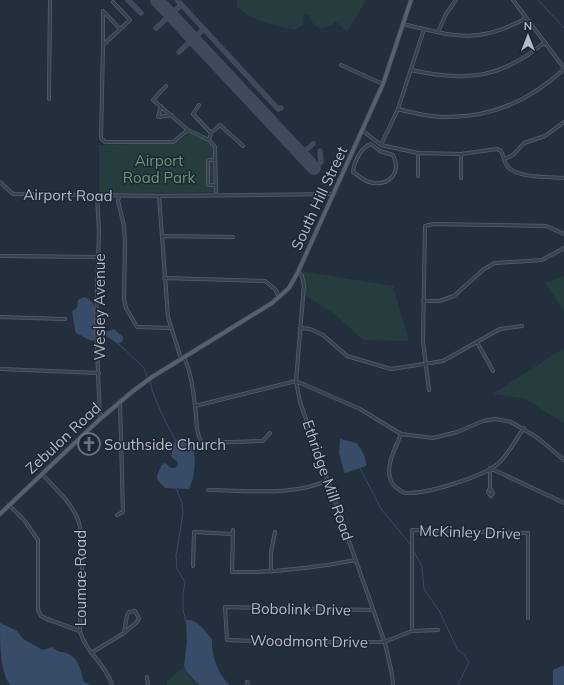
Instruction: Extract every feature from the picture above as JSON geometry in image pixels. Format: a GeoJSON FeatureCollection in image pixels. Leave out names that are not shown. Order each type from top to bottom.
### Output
{"type":"FeatureCollection","features":[{"type":"Feature","properties":{"kind":"main road","name":"South Hill Street"},"geometry":{"type":"LineString","coordinates":[[183,358],[256,314],[280,297],[289,288],[298,272],[363,131],[383,84],[411,0]]}},
{"type":"Feature","properties":{"kind":"main road","name":"Zebulon Road"},"geometry":{"type":"LineString","coordinates":[[0,514],[120,402],[152,377],[183,358]]}},
{"type":"Feature","properties":{"kind":"street"},"geometry":{"type":"LineString","coordinates":[[49,99],[50,0]]}},
{"type":"Feature","properties":{"kind":"street"},"geometry":{"type":"LineString","coordinates":[[438,32],[446,14],[456,0]]}},
{"type":"Feature","properties":{"kind":"street"},"geometry":{"type":"LineString","coordinates":[[398,110],[444,117],[473,114],[509,106],[534,94],[564,69],[513,0]]}},
{"type":"Feature","properties":{"kind":"street"},"geometry":{"type":"LineString","coordinates":[[103,45],[130,20],[113,2]]}},
{"type":"Feature","properties":{"kind":"street"},"geometry":{"type":"LineString","coordinates":[[120,30],[103,11],[101,138],[105,142],[173,142],[188,130]]}},
{"type":"Feature","properties":{"kind":"street"},"geometry":{"type":"LineString","coordinates":[[402,24],[450,35],[479,36],[510,27],[526,18]]}},
{"type":"Feature","properties":{"kind":"street"},"geometry":{"type":"LineString","coordinates":[[381,145],[398,110],[424,29]]}},
{"type":"Feature","properties":{"kind":"street"},"geometry":{"type":"LineString","coordinates":[[411,70],[451,77],[478,75],[497,71],[514,64],[530,55],[545,42]]}},
{"type":"Feature","properties":{"kind":"street"},"geometry":{"type":"LineString","coordinates":[[341,65],[383,84]]}},
{"type":"Feature","properties":{"kind":"street"},"geometry":{"type":"LineString","coordinates":[[166,86],[152,100],[172,115],[188,130],[209,140],[215,148],[216,195]]}},
{"type":"Feature","properties":{"kind":"street"},"geometry":{"type":"LineString","coordinates":[[199,105],[193,114],[212,133]]}},
{"type":"Feature","properties":{"kind":"street"},"geometry":{"type":"LineString","coordinates":[[161,106],[158,117],[172,115]]}},
{"type":"Feature","properties":{"kind":"street"},"geometry":{"type":"LineString","coordinates":[[504,159],[515,154],[524,143],[545,136],[564,122]]}},
{"type":"Feature","properties":{"kind":"street"},"geometry":{"type":"LineString","coordinates":[[209,140],[212,133],[220,124],[243,146]]}},
{"type":"Feature","properties":{"kind":"street"},"geometry":{"type":"LineString","coordinates":[[363,131],[381,145],[418,153],[461,154],[495,149],[501,151],[511,170],[524,174],[564,178]]}},
{"type":"Feature","properties":{"kind":"street"},"geometry":{"type":"LineString","coordinates":[[371,144],[380,151],[394,155],[396,160],[395,174],[393,178],[386,181],[368,182],[353,172],[354,166],[363,148],[371,144]]}},
{"type":"Feature","properties":{"kind":"street"},"geometry":{"type":"LineString","coordinates":[[418,153],[418,176]]}},
{"type":"Feature","properties":{"kind":"street"},"geometry":{"type":"LineString","coordinates":[[461,154],[461,178]]}},
{"type":"Feature","properties":{"kind":"street"},"geometry":{"type":"LineString","coordinates":[[215,160],[208,160],[208,185],[216,185]]}},
{"type":"Feature","properties":{"kind":"street"},"geometry":{"type":"LineString","coordinates":[[348,163],[354,166]]}},
{"type":"Feature","properties":{"kind":"street","name":"Airport Road"},"geometry":{"type":"LineString","coordinates":[[0,182],[13,194],[159,196],[333,194]]}},
{"type":"Feature","properties":{"kind":"street","name":"Wesley Avenue"},"geometry":{"type":"LineString","coordinates":[[97,195],[99,231],[96,325],[100,420]]}},
{"type":"Feature","properties":{"kind":"street"},"geometry":{"type":"LineString","coordinates":[[119,196],[118,201],[124,226],[124,299],[126,308],[138,327],[171,328]]}},
{"type":"Feature","properties":{"kind":"street"},"geometry":{"type":"LineString","coordinates":[[159,196],[168,318],[183,358],[188,364],[195,406],[197,433],[201,442],[214,444],[263,441],[270,433]]}},
{"type":"Feature","properties":{"kind":"street"},"geometry":{"type":"LineString","coordinates":[[430,390],[423,341],[424,228],[428,224],[546,226],[564,234]]}},
{"type":"Feature","properties":{"kind":"street"},"geometry":{"type":"LineString","coordinates":[[162,236],[233,237]]}},
{"type":"Feature","properties":{"kind":"street"},"geometry":{"type":"LineString","coordinates":[[423,301],[439,301],[454,296],[484,269],[495,263],[542,260],[564,248]]}},
{"type":"Feature","properties":{"kind":"street"},"geometry":{"type":"LineString","coordinates":[[0,256],[98,257]]}},
{"type":"Feature","properties":{"kind":"street","name":"Ethridge Mill Road"},"geometry":{"type":"LineString","coordinates":[[298,272],[302,276],[304,285],[296,381],[300,402],[384,642],[390,661],[393,685]]}},
{"type":"Feature","properties":{"kind":"street"},"geometry":{"type":"LineString","coordinates":[[164,278],[265,281],[275,289],[280,297]]}},
{"type":"Feature","properties":{"kind":"street"},"geometry":{"type":"LineString","coordinates":[[0,317],[65,319]]}},
{"type":"Feature","properties":{"kind":"street"},"geometry":{"type":"LineString","coordinates":[[300,328],[310,329],[323,335],[341,352],[356,359],[392,369],[426,364],[449,358],[504,328],[522,326]]}},
{"type":"Feature","properties":{"kind":"street"},"geometry":{"type":"LineString","coordinates":[[477,342],[493,371]]}},
{"type":"Feature","properties":{"kind":"street"},"geometry":{"type":"LineString","coordinates":[[0,369],[99,373]]}},
{"type":"Feature","properties":{"kind":"street"},"geometry":{"type":"LineString","coordinates":[[195,406],[296,381],[360,409],[401,434],[433,438],[457,432],[484,421],[495,419],[511,422],[524,428],[564,460]]}},
{"type":"Feature","properties":{"kind":"street"},"geometry":{"type":"LineString","coordinates":[[117,515],[123,512],[120,402]]}},
{"type":"Feature","properties":{"kind":"street"},"geometry":{"type":"LineString","coordinates":[[401,434],[390,461],[390,478],[396,487],[406,493],[424,492],[474,476],[490,468],[499,463],[524,428]]}},
{"type":"Feature","properties":{"kind":"street"},"geometry":{"type":"LineString","coordinates":[[122,444],[160,444]]}},
{"type":"Feature","properties":{"kind":"street"},"geometry":{"type":"LineString","coordinates":[[490,468],[490,488]]}},
{"type":"Feature","properties":{"kind":"street"},"geometry":{"type":"LineString","coordinates":[[490,468],[564,503]]}},
{"type":"Feature","properties":{"kind":"street","name":"Loumae Road"},"geometry":{"type":"LineString","coordinates":[[42,474],[75,513],[79,522],[82,543],[80,631],[82,640],[104,668],[112,685]]}},
{"type":"Feature","properties":{"kind":"street"},"geometry":{"type":"LineString","coordinates":[[208,490],[285,490],[304,488],[328,480]]}},
{"type":"Feature","properties":{"kind":"street"},"geometry":{"type":"LineString","coordinates":[[9,505],[24,520],[38,540],[38,610],[41,616],[80,631]]}},
{"type":"Feature","properties":{"kind":"street","name":"McKinley Drive"},"geometry":{"type":"LineString","coordinates":[[412,631],[412,530],[528,534],[528,618]]}},
{"type":"Feature","properties":{"kind":"street"},"geometry":{"type":"LineString","coordinates":[[193,566],[194,532],[232,532],[232,572],[265,573],[320,567],[356,560]]}},
{"type":"Feature","properties":{"kind":"street"},"geometry":{"type":"LineString","coordinates":[[271,572],[271,552],[275,532]]}},
{"type":"Feature","properties":{"kind":"street","name":"Bobolink Drive"},"geometry":{"type":"LineString","coordinates":[[233,640],[227,640],[225,607],[373,610]]}},
{"type":"Feature","properties":{"kind":"street"},"geometry":{"type":"LineString","coordinates":[[91,652],[124,632],[137,622],[139,618],[135,611],[129,612],[127,615],[124,632]]}},
{"type":"Feature","properties":{"kind":"street"},"geometry":{"type":"LineString","coordinates":[[384,642],[412,631],[438,630]]}},
{"type":"Feature","properties":{"kind":"street","name":"Woodmont Drive"},"geometry":{"type":"LineString","coordinates":[[233,640],[291,642],[384,642]]}},
{"type":"Feature","properties":{"kind":"street"},"geometry":{"type":"LineString","coordinates":[[147,677],[148,685]]}},
{"type":"Feature","properties":{"kind":"green space"},"geometry":{"type":"Polygon","coordinates":[[[237,0],[366,0],[347,32],[336,22],[324,28],[315,26],[308,14],[304,15],[303,25],[295,30],[272,24],[249,16],[237,6],[237,0]]]}},
{"type":"Feature","properties":{"kind":"green space","name":"Airport Road Park"},"geometry":{"type":"Polygon","coordinates":[[[191,133],[209,141],[215,149],[219,192],[99,195],[99,145],[174,143],[191,133]]]}},
{"type":"Feature","properties":{"kind":"green space"},"geometry":{"type":"Polygon","coordinates":[[[300,271],[393,286],[409,341],[363,340],[336,315],[301,293],[300,271]]]}},
{"type":"Feature","properties":{"kind":"green space"},"geometry":{"type":"Polygon","coordinates":[[[564,276],[564,311],[545,283],[564,276]]]}},
{"type":"Feature","properties":{"kind":"green space"},"geometry":{"type":"Polygon","coordinates":[[[564,348],[564,423],[525,399],[493,394],[564,348]]]}},
{"type":"Feature","properties":{"kind":"green space"},"geometry":{"type":"Polygon","coordinates":[[[184,667],[187,674],[198,685],[167,685],[167,681],[184,667]]]}},
{"type":"Feature","properties":{"kind":"water"},"geometry":{"type":"Polygon","coordinates":[[[84,297],[93,304],[95,309],[96,328],[94,340],[92,341],[76,333],[74,324],[72,311],[77,308],[78,300],[84,297]]]}},
{"type":"Feature","properties":{"kind":"water"},"geometry":{"type":"Polygon","coordinates":[[[114,329],[123,337],[123,341],[118,344],[105,335],[106,332],[114,329]]]}},
{"type":"Feature","properties":{"kind":"water"},"geometry":{"type":"Polygon","coordinates":[[[178,439],[189,441],[194,451],[195,464],[193,478],[189,489],[165,488],[157,479],[161,466],[165,463],[171,468],[175,468],[178,465],[177,461],[171,457],[174,443],[178,439]]]}},
{"type":"Feature","properties":{"kind":"water"},"geometry":{"type":"Polygon","coordinates":[[[340,439],[356,443],[363,453],[366,460],[366,466],[345,473],[344,472],[339,453],[340,439]]]}},
{"type":"Feature","properties":{"kind":"water"},"geometry":{"type":"Polygon","coordinates":[[[187,620],[191,620],[198,624],[212,639],[216,664],[229,685],[199,685],[186,671],[184,666],[187,642],[187,620]]]}},
{"type":"Feature","properties":{"kind":"water"},"geometry":{"type":"Polygon","coordinates":[[[0,623],[17,631],[23,639],[43,650],[52,647],[57,651],[66,653],[73,657],[82,673],[84,682],[91,685],[10,685],[2,665],[0,623]]]}},
{"type":"Feature","properties":{"kind":"water"},"geometry":{"type":"Polygon","coordinates":[[[564,665],[564,685],[553,685],[553,670],[564,665]]]}},
{"type":"Feature","properties":{"kind":"waterway"},"geometry":{"type":"LineString","coordinates":[[538,0],[564,28]]}},
{"type":"Feature","properties":{"kind":"waterway"},"geometry":{"type":"LineString","coordinates":[[119,344],[144,368],[147,377]]}},
{"type":"Feature","properties":{"kind":"waterway"},"geometry":{"type":"LineString","coordinates":[[150,382],[165,420],[176,441]]}},
{"type":"Feature","properties":{"kind":"waterway"},"geometry":{"type":"LineString","coordinates":[[360,468],[381,509],[411,545]]}},
{"type":"Feature","properties":{"kind":"waterway"},"geometry":{"type":"LineString","coordinates":[[176,488],[182,503],[183,513],[176,556],[177,569],[185,582],[183,610],[186,621]]}},
{"type":"Feature","properties":{"kind":"waterway"},"geometry":{"type":"LineString","coordinates":[[413,550],[422,567],[424,589],[440,612],[457,649],[469,662],[458,685]]}},
{"type":"Feature","properties":{"kind":"taxiway"},"geometry":{"type":"LineString","coordinates":[[128,0],[141,13]]}},
{"type":"Feature","properties":{"kind":"taxiway"},"geometry":{"type":"LineString","coordinates":[[177,0],[278,109],[281,108]]}},
{"type":"Feature","properties":{"kind":"taxiway"},"geometry":{"type":"LineString","coordinates":[[156,28],[181,5]]}},
{"type":"Feature","properties":{"kind":"taxiway"},"geometry":{"type":"LineString","coordinates":[[179,52],[204,29]]}},
{"type":"Feature","properties":{"kind":"taxiway"},"geometry":{"type":"LineString","coordinates":[[301,154],[313,144]]}},
{"type":"Feature","properties":{"kind":"taxiway"},"geometry":{"type":"LineString","coordinates":[[314,168],[321,162],[320,151]]}},
{"type":"Feature","properties":{"kind":"runway"},"geometry":{"type":"LineString","coordinates":[[157,0],[314,168]]}},
{"type":"Feature","properties":{"kind":"place","name":"Southside Church"},"geometry":{"type":"Point","coordinates":[89,444]}}]}
